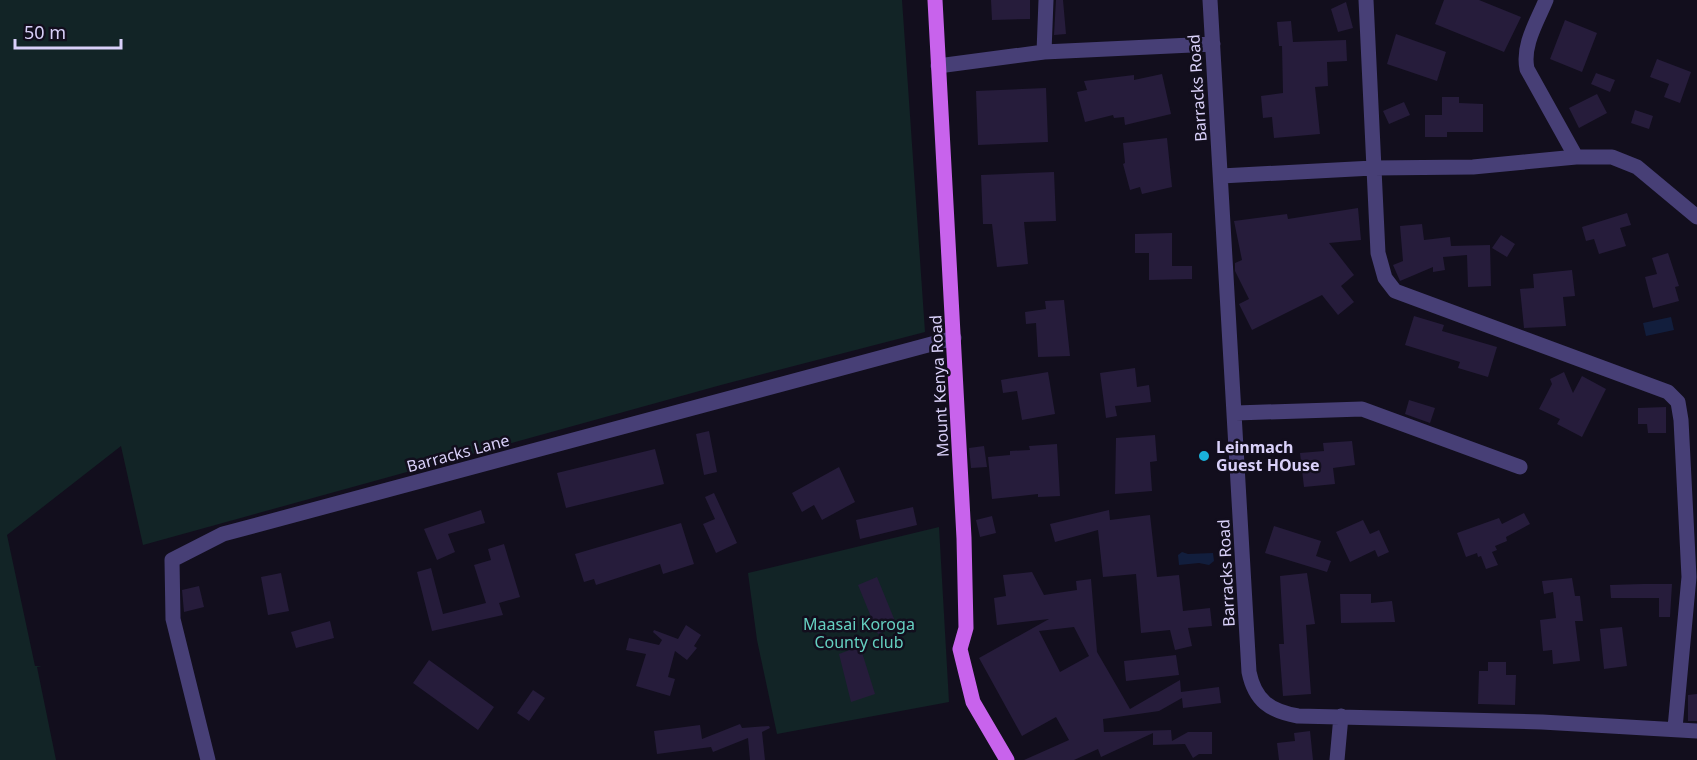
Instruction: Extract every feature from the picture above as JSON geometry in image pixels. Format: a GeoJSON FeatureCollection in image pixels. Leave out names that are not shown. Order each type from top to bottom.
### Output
{"type":"FeatureCollection","features":[{"type":"Feature","properties":{"kind":"main road","name":"Mount Kenya Road"},"geometry":{"type":"LineString","coordinates":[[935,0],[954,338],[966,628],[960,649],[973,702],[1007,760]]}},
{"type":"Feature","properties":{"kind":"street"},"geometry":{"type":"LineString","coordinates":[[1044,52],[1046,0]]}},
{"type":"Feature","properties":{"kind":"street","name":"Barracks Road"},"geometry":{"type":"LineString","coordinates":[[1210,0],[1251,683],[1260,701],[1267,708],[1281,713],[1676,728],[1697,731]]}},
{"type":"Feature","properties":{"kind":"street"},"geometry":{"type":"LineString","coordinates":[[1366,0],[1378,253],[1384,278],[1395,291],[1539,343],[1674,397],[1681,420],[1693,578],[1676,728]]}},
{"type":"Feature","properties":{"kind":"street"},"geometry":{"type":"LineString","coordinates":[[1546,0],[1526,49],[1527,69],[1576,157]]}},
{"type":"Feature","properties":{"kind":"street"},"geometry":{"type":"LineString","coordinates":[[938,66],[1044,52],[1213,44]]}},
{"type":"Feature","properties":{"kind":"street"},"geometry":{"type":"LineString","coordinates":[[1221,176],[1373,168],[1473,167],[1576,157],[1612,157],[1627,162],[1697,217]]}},
{"type":"Feature","properties":{"kind":"street","name":"Barracks Lane"},"geometry":{"type":"LineString","coordinates":[[208,760],[173,619],[172,560],[223,534],[954,338]]}},
{"type":"Feature","properties":{"kind":"street"},"geometry":{"type":"LineString","coordinates":[[1236,413],[1362,409],[1520,467]]}},
{"type":"Feature","properties":{"kind":"street"},"geometry":{"type":"LineString","coordinates":[[1337,760],[1341,716]]}},
{"type":"Feature","properties":{"kind":"green space"},"geometry":{"type":"Polygon","coordinates":[[[0,0],[902,0],[925,332],[721,385],[143,545],[121,446],[7,535],[35,666],[42,666],[37,667],[56,760],[0,760],[0,0]]]}},
{"type":"Feature","properties":{"kind":"green space","name":"Maasai Koroga County club"},"geometry":{"type":"Polygon","coordinates":[[[939,527],[949,702],[777,734],[757,640],[748,573],[939,527]]]}},
{"type":"Feature","properties":{"kind":"water"},"geometry":{"type":"Polygon","coordinates":[[[1671,317],[1674,330],[1646,336],[1643,323],[1671,317]]]}},
{"type":"Feature","properties":{"kind":"water"},"geometry":{"type":"Polygon","coordinates":[[[1182,552],[1188,554],[1213,553],[1214,561],[1209,565],[1199,563],[1179,565],[1178,555],[1182,552]]]}},
{"type":"Feature","properties":{"kind":"building"},"geometry":{"type":"Polygon","coordinates":[[[991,0],[1030,0],[1030,19],[992,20],[991,0]]]}},
{"type":"Feature","properties":{"kind":"building"},"geometry":{"type":"Polygon","coordinates":[[[1056,0],[1063,0],[1066,34],[1054,35],[1056,0]]]}},
{"type":"Feature","properties":{"kind":"building"},"geometry":{"type":"Polygon","coordinates":[[[1444,0],[1479,0],[1521,17],[1504,52],[1435,24],[1444,0]]]}},
{"type":"Feature","properties":{"kind":"building"},"geometry":{"type":"Polygon","coordinates":[[[1346,2],[1353,28],[1338,32],[1331,9],[1346,2]]]}},
{"type":"Feature","properties":{"kind":"building"},"geometry":{"type":"Polygon","coordinates":[[[1565,20],[1597,33],[1582,72],[1550,59],[1565,20]]]}},
{"type":"Feature","properties":{"kind":"building"},"geometry":{"type":"Polygon","coordinates":[[[1291,21],[1293,42],[1346,40],[1347,61],[1327,62],[1328,86],[1315,87],[1320,134],[1274,138],[1272,117],[1263,118],[1261,96],[1283,93],[1282,46],[1279,46],[1277,22],[1291,21]]]}},
{"type":"Feature","properties":{"kind":"building"},"geometry":{"type":"Polygon","coordinates":[[[1396,34],[1446,52],[1437,81],[1387,64],[1396,34]]]}},
{"type":"Feature","properties":{"kind":"building"},"geometry":{"type":"Polygon","coordinates":[[[1657,59],[1691,72],[1680,103],[1664,97],[1669,84],[1650,77],[1657,59]]]}},
{"type":"Feature","properties":{"kind":"building"},"geometry":{"type":"Polygon","coordinates":[[[1596,73],[1615,80],[1610,92],[1591,84],[1596,73]]]}},
{"type":"Feature","properties":{"kind":"building"},"geometry":{"type":"Polygon","coordinates":[[[1162,74],[1171,114],[1125,125],[1124,117],[1114,118],[1113,115],[1085,122],[1077,92],[1087,90],[1084,81],[1134,75],[1134,80],[1162,74]]]}},
{"type":"Feature","properties":{"kind":"building"},"geometry":{"type":"Polygon","coordinates":[[[1046,88],[1048,142],[978,145],[976,91],[1046,88]]]}},
{"type":"Feature","properties":{"kind":"building"},"geometry":{"type":"Polygon","coordinates":[[[1597,94],[1607,113],[1579,128],[1569,108],[1597,94]]]}},
{"type":"Feature","properties":{"kind":"building"},"geometry":{"type":"Polygon","coordinates":[[[1442,97],[1459,97],[1459,103],[1483,104],[1483,132],[1447,132],[1447,137],[1425,137],[1425,115],[1442,115],[1442,97]]]}},
{"type":"Feature","properties":{"kind":"building"},"geometry":{"type":"Polygon","coordinates":[[[1404,102],[1410,115],[1389,124],[1383,111],[1404,102]]]}},
{"type":"Feature","properties":{"kind":"building"},"geometry":{"type":"Polygon","coordinates":[[[1635,110],[1653,116],[1649,129],[1631,123],[1635,110]]]}},
{"type":"Feature","properties":{"kind":"building"},"geometry":{"type":"Polygon","coordinates":[[[1167,138],[1172,187],[1142,194],[1140,187],[1130,190],[1123,164],[1125,163],[1123,143],[1167,138]]]}},
{"type":"Feature","properties":{"kind":"building"},"geometry":{"type":"Polygon","coordinates":[[[1054,172],[1056,221],[1024,222],[1028,264],[997,267],[992,224],[983,224],[981,175],[1054,172]]]}},
{"type":"Feature","properties":{"kind":"building"},"geometry":{"type":"Polygon","coordinates":[[[1358,208],[1361,240],[1329,243],[1354,275],[1341,286],[1354,302],[1338,315],[1322,295],[1252,330],[1239,304],[1249,299],[1235,271],[1235,263],[1242,260],[1234,221],[1287,214],[1288,219],[1358,208]]]}},
{"type":"Feature","properties":{"kind":"building"},"geometry":{"type":"Polygon","coordinates":[[[1627,213],[1631,225],[1620,228],[1626,246],[1599,254],[1594,239],[1586,241],[1582,227],[1627,213]]]}},
{"type":"Feature","properties":{"kind":"building"},"geometry":{"type":"Polygon","coordinates":[[[1422,224],[1424,240],[1450,237],[1451,246],[1490,245],[1491,286],[1468,287],[1467,255],[1443,257],[1445,270],[1433,272],[1433,267],[1400,281],[1393,265],[1403,261],[1400,226],[1422,224]]]}},
{"type":"Feature","properties":{"kind":"building"},"geometry":{"type":"Polygon","coordinates":[[[1172,233],[1172,266],[1192,266],[1192,279],[1149,280],[1149,253],[1135,253],[1135,234],[1172,233]]]}},
{"type":"Feature","properties":{"kind":"building"},"geometry":{"type":"Polygon","coordinates":[[[1501,235],[1515,244],[1507,257],[1492,248],[1501,235]]]}},
{"type":"Feature","properties":{"kind":"building"},"geometry":{"type":"Polygon","coordinates":[[[1668,253],[1679,286],[1675,287],[1679,301],[1653,308],[1645,277],[1657,274],[1652,258],[1668,253]]]}},
{"type":"Feature","properties":{"kind":"building"},"geometry":{"type":"Polygon","coordinates":[[[1572,270],[1575,296],[1563,297],[1566,326],[1524,328],[1520,289],[1534,288],[1533,274],[1572,270]]]}},
{"type":"Feature","properties":{"kind":"building"},"geometry":{"type":"Polygon","coordinates":[[[1064,300],[1070,356],[1038,357],[1036,323],[1026,324],[1025,312],[1046,309],[1045,301],[1064,300]]]}},
{"type":"Feature","properties":{"kind":"building"},"geometry":{"type":"Polygon","coordinates":[[[1414,316],[1444,325],[1442,331],[1497,347],[1488,377],[1458,368],[1460,362],[1405,345],[1414,316]]]}},
{"type":"Feature","properties":{"kind":"building"},"geometry":{"type":"Polygon","coordinates":[[[1135,368],[1137,387],[1149,385],[1151,402],[1115,406],[1117,416],[1106,418],[1100,373],[1135,368]]]}},
{"type":"Feature","properties":{"kind":"building"},"geometry":{"type":"Polygon","coordinates":[[[1048,372],[1055,414],[1022,420],[1017,391],[1003,393],[1001,380],[1048,372]]]}},
{"type":"Feature","properties":{"kind":"building"},"geometry":{"type":"Polygon","coordinates":[[[1564,372],[1573,393],[1582,376],[1606,389],[1582,437],[1557,424],[1560,419],[1539,409],[1552,384],[1550,379],[1564,372]]]}},
{"type":"Feature","properties":{"kind":"building"},"geometry":{"type":"Polygon","coordinates":[[[1409,400],[1435,408],[1430,423],[1405,414],[1409,400]]]}},
{"type":"Feature","properties":{"kind":"building"},"geometry":{"type":"Polygon","coordinates":[[[1666,407],[1666,433],[1648,433],[1647,424],[1638,424],[1638,408],[1666,407]]]}},
{"type":"Feature","properties":{"kind":"building"},"geometry":{"type":"Polygon","coordinates":[[[709,431],[717,472],[704,475],[696,434],[709,431]]]}},
{"type":"Feature","properties":{"kind":"building"},"geometry":{"type":"Polygon","coordinates":[[[1155,435],[1157,461],[1150,462],[1152,491],[1115,494],[1116,438],[1155,435]]]}},
{"type":"Feature","properties":{"kind":"building"},"geometry":{"type":"Polygon","coordinates":[[[1352,441],[1355,465],[1333,468],[1335,484],[1304,487],[1300,453],[1324,451],[1323,443],[1352,441]]]}},
{"type":"Feature","properties":{"kind":"building"},"geometry":{"type":"Polygon","coordinates":[[[1057,444],[1060,496],[1038,497],[1038,494],[992,499],[988,457],[1010,455],[1010,451],[1030,450],[1029,446],[1057,444]]]}},
{"type":"Feature","properties":{"kind":"building"},"geometry":{"type":"Polygon","coordinates":[[[984,446],[987,467],[971,468],[969,448],[984,446]]]}},
{"type":"Feature","properties":{"kind":"building"},"geometry":{"type":"Polygon","coordinates":[[[655,449],[664,484],[566,508],[557,473],[655,449]]]}},
{"type":"Feature","properties":{"kind":"building"},"geometry":{"type":"Polygon","coordinates":[[[839,467],[855,502],[822,520],[814,505],[802,512],[792,493],[839,467]]]}},
{"type":"Feature","properties":{"kind":"building"},"geometry":{"type":"Polygon","coordinates":[[[714,493],[737,543],[716,553],[703,524],[715,519],[705,497],[714,493]]]}},
{"type":"Feature","properties":{"kind":"building"},"geometry":{"type":"Polygon","coordinates":[[[913,507],[917,525],[860,539],[856,520],[913,507]]]}},
{"type":"Feature","properties":{"kind":"building"},"geometry":{"type":"Polygon","coordinates":[[[481,510],[485,523],[448,534],[455,552],[437,560],[424,529],[481,510]]]}},
{"type":"Feature","properties":{"kind":"building"},"geometry":{"type":"Polygon","coordinates":[[[1109,510],[1110,520],[1150,515],[1157,577],[1179,575],[1183,611],[1210,608],[1212,626],[1188,628],[1192,646],[1175,650],[1170,630],[1141,633],[1136,574],[1103,577],[1098,530],[1055,542],[1050,524],[1109,510]]]}},
{"type":"Feature","properties":{"kind":"building"},"geometry":{"type":"Polygon","coordinates":[[[1524,513],[1530,524],[1506,537],[1507,541],[1495,546],[1497,550],[1492,552],[1498,565],[1486,569],[1481,556],[1478,557],[1477,553],[1466,557],[1457,533],[1499,518],[1502,524],[1524,513]]]}},
{"type":"Feature","properties":{"kind":"building"},"geometry":{"type":"Polygon","coordinates":[[[992,516],[996,533],[980,537],[976,520],[992,516]]]}},
{"type":"Feature","properties":{"kind":"building"},"geometry":{"type":"Polygon","coordinates":[[[1363,520],[1370,534],[1379,530],[1389,552],[1378,557],[1375,550],[1350,562],[1336,532],[1363,520]]]}},
{"type":"Feature","properties":{"kind":"building"},"geometry":{"type":"Polygon","coordinates":[[[681,523],[694,564],[663,574],[660,564],[596,585],[594,579],[584,582],[575,554],[681,523]]]}},
{"type":"Feature","properties":{"kind":"building"},"geometry":{"type":"Polygon","coordinates":[[[1274,526],[1321,541],[1316,556],[1331,561],[1327,572],[1265,553],[1274,526]]]}},
{"type":"Feature","properties":{"kind":"building"},"geometry":{"type":"Polygon","coordinates":[[[504,544],[520,597],[499,603],[503,615],[432,631],[417,572],[431,568],[443,614],[486,603],[474,565],[491,560],[488,549],[504,544]]]}},
{"type":"Feature","properties":{"kind":"building"},"geometry":{"type":"Polygon","coordinates":[[[1032,572],[1044,595],[1077,590],[1076,581],[1091,579],[1097,652],[1130,709],[1180,680],[1181,692],[1219,687],[1221,703],[1183,708],[1182,698],[1159,711],[1103,719],[1104,732],[1171,730],[1172,741],[1188,732],[1212,732],[1212,754],[1199,754],[1193,758],[1185,744],[1153,745],[1153,733],[1101,757],[1098,749],[1074,760],[1024,760],[1069,740],[1056,717],[1022,736],[979,658],[1049,619],[997,625],[994,598],[1006,596],[1003,575],[1032,572]],[[1074,627],[1039,631],[1060,672],[1089,656],[1074,627]]]}},
{"type":"Feature","properties":{"kind":"building"},"geometry":{"type":"Polygon","coordinates":[[[281,573],[289,611],[268,615],[261,577],[281,573]]]}},
{"type":"Feature","properties":{"kind":"building"},"geometry":{"type":"Polygon","coordinates":[[[1307,573],[1315,624],[1306,625],[1311,694],[1283,696],[1279,644],[1284,644],[1280,576],[1307,573]]]}},
{"type":"Feature","properties":{"kind":"building"},"geometry":{"type":"Polygon","coordinates":[[[877,577],[897,626],[878,634],[858,585],[877,577]]]}},
{"type":"Feature","properties":{"kind":"building"},"geometry":{"type":"Polygon","coordinates":[[[1572,578],[1575,596],[1580,596],[1583,621],[1575,621],[1580,661],[1553,664],[1552,650],[1543,651],[1540,620],[1556,618],[1553,592],[1544,594],[1542,581],[1572,578]]]}},
{"type":"Feature","properties":{"kind":"building"},"geometry":{"type":"Polygon","coordinates":[[[1672,584],[1670,617],[1659,617],[1659,598],[1611,598],[1610,585],[1672,584]]]}},
{"type":"Feature","properties":{"kind":"building"},"geometry":{"type":"Polygon","coordinates":[[[199,586],[204,607],[184,612],[182,590],[199,586]]]}},
{"type":"Feature","properties":{"kind":"building"},"geometry":{"type":"Polygon","coordinates":[[[1340,594],[1371,594],[1371,603],[1392,601],[1395,622],[1341,623],[1340,594]]]}},
{"type":"Feature","properties":{"kind":"building"},"geometry":{"type":"Polygon","coordinates":[[[330,621],[334,638],[296,648],[291,632],[330,621]]]}},
{"type":"Feature","properties":{"kind":"building"},"geometry":{"type":"Polygon","coordinates":[[[686,625],[701,635],[694,646],[697,648],[687,660],[675,651],[668,677],[675,679],[670,696],[636,686],[646,654],[626,650],[629,638],[659,645],[662,640],[653,632],[654,630],[678,639],[686,625]]]}},
{"type":"Feature","properties":{"kind":"building"},"geometry":{"type":"Polygon","coordinates":[[[1622,627],[1627,666],[1604,669],[1600,629],[1622,627]]]}},
{"type":"Feature","properties":{"kind":"building"},"geometry":{"type":"Polygon","coordinates":[[[860,646],[875,694],[851,702],[839,654],[860,646]]]}},
{"type":"Feature","properties":{"kind":"building"},"geometry":{"type":"Polygon","coordinates":[[[1176,655],[1179,675],[1126,681],[1124,661],[1176,655]]]}},
{"type":"Feature","properties":{"kind":"building"},"geometry":{"type":"Polygon","coordinates":[[[429,660],[494,707],[478,730],[413,683],[429,660]]]}},
{"type":"Feature","properties":{"kind":"building"},"geometry":{"type":"Polygon","coordinates":[[[1488,662],[1506,662],[1506,675],[1516,675],[1515,705],[1478,704],[1479,671],[1488,671],[1488,662]]]}},
{"type":"Feature","properties":{"kind":"building"},"geometry":{"type":"Polygon","coordinates":[[[533,690],[545,698],[529,721],[517,713],[533,690]]]}},
{"type":"Feature","properties":{"kind":"building"},"geometry":{"type":"Polygon","coordinates":[[[1697,694],[1697,721],[1688,721],[1688,695],[1697,694]]]}},
{"type":"Feature","properties":{"kind":"building"},"geometry":{"type":"Polygon","coordinates":[[[740,724],[742,728],[769,726],[770,728],[762,732],[765,760],[750,760],[748,738],[713,752],[711,747],[657,754],[654,731],[700,725],[702,739],[740,724]]]}},
{"type":"Feature","properties":{"kind":"building"},"geometry":{"type":"Polygon","coordinates":[[[1310,731],[1313,760],[1279,760],[1277,743],[1295,741],[1294,733],[1310,731]]]}},
{"type":"Feature","properties":{"kind":"place","name":"Leinmach Guest HOuse"},"geometry":{"type":"Point","coordinates":[1204,456]}}]}
